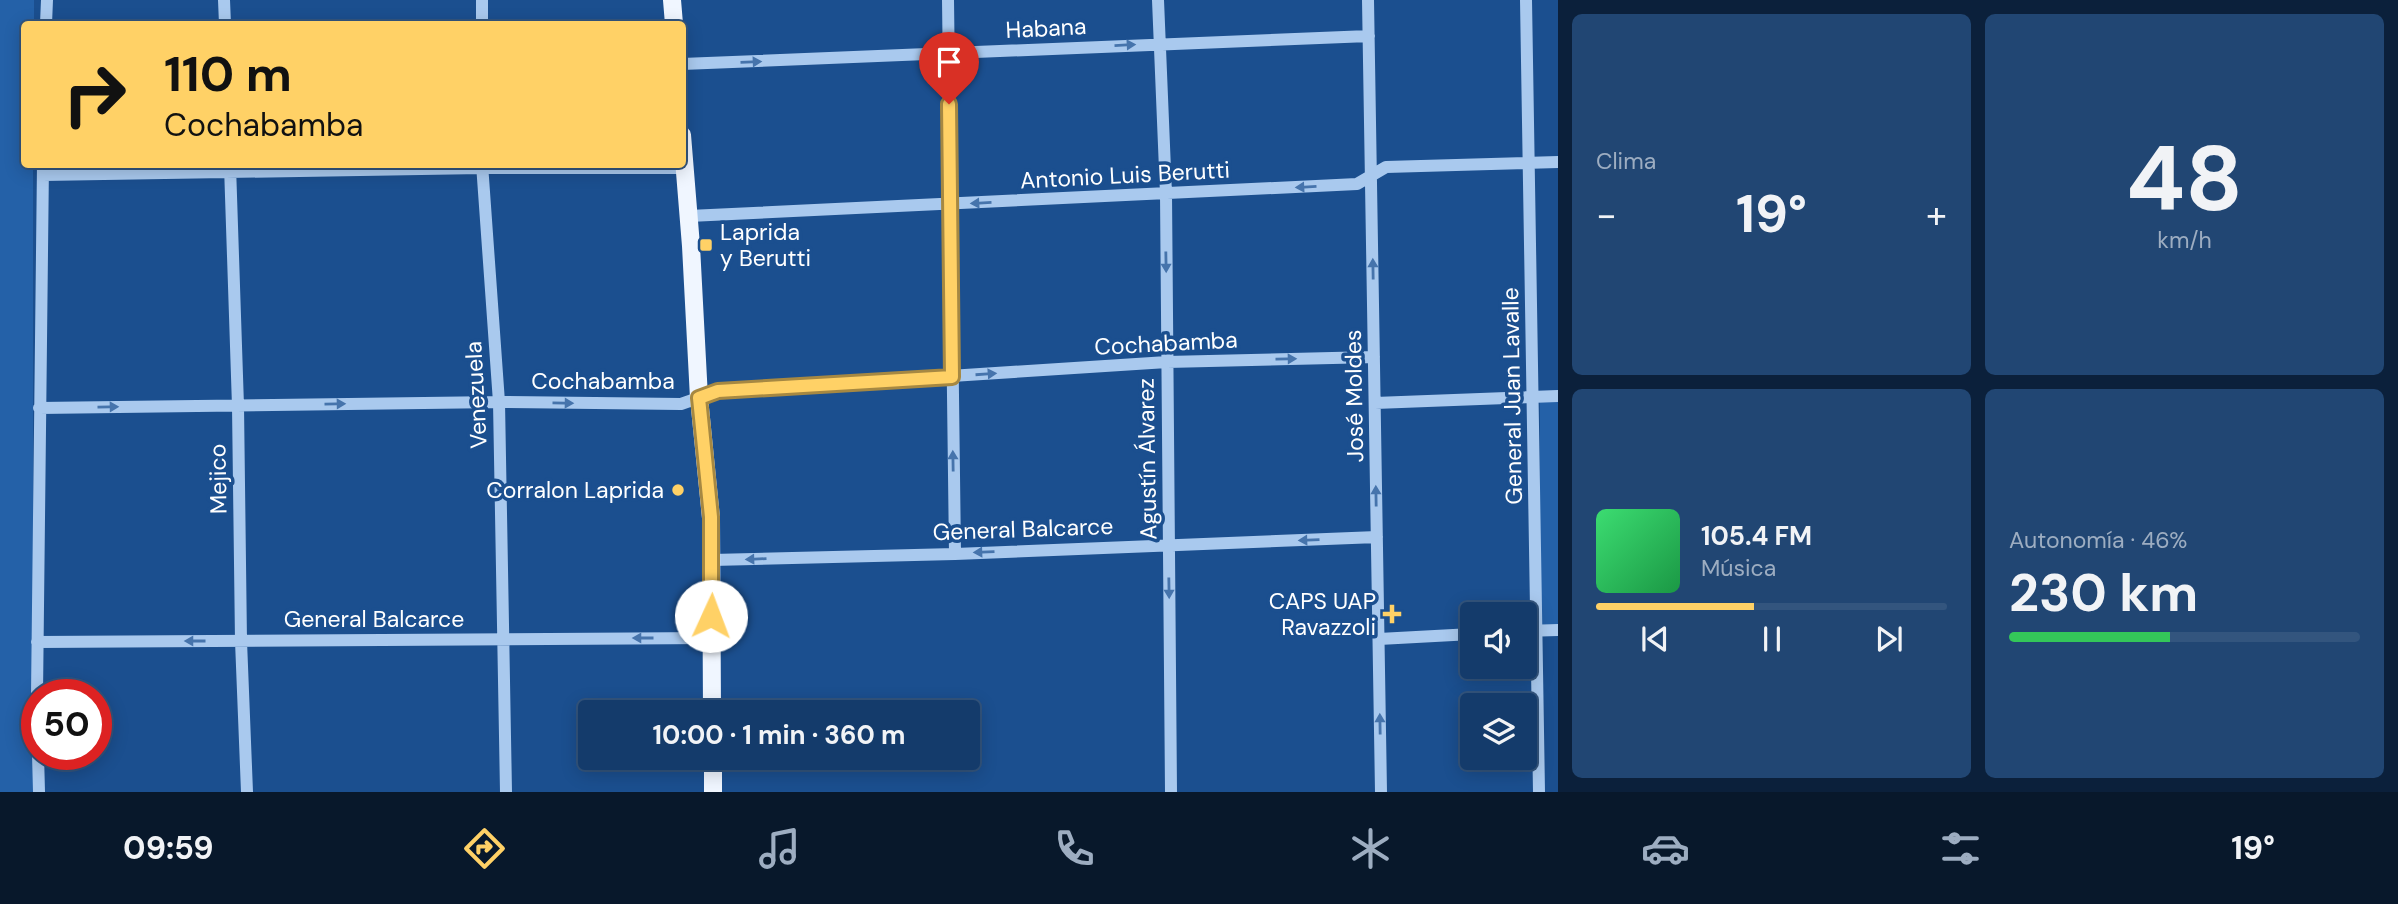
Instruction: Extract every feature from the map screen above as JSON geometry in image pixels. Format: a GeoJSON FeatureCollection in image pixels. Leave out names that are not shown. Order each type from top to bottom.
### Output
{"type":"FeatureCollection","features":[{"type":"Feature","properties":{"kind":"main road"},"geometry":{"type":"LineString","coordinates":[[672,0],[674,21]]}},
{"type":"Feature","properties":{"kind":"main road"},"geometry":{"type":"LineString","coordinates":[[685,168],[699,398],[711,517],[712,700]]}},
{"type":"Feature","properties":{"kind":"main road"},"geometry":{"type":"LineString","coordinates":[[713,770],[713,792]]}},
{"type":"Feature","properties":{"kind":"street"},"geometry":{"type":"LineString","coordinates":[[46,21],[47,0]]}},
{"type":"Feature","properties":{"kind":"street"},"geometry":{"type":"LineString","coordinates":[[224,0],[225,21]]}},
{"type":"Feature","properties":{"kind":"street"},"geometry":{"type":"LineString","coordinates":[[482,0],[482,21]]}},
{"type":"Feature","properties":{"kind":"street"},"geometry":{"type":"LineString","coordinates":[[948,0],[955,554]]}},
{"type":"Feature","properties":{"kind":"street","name":"Agustín Álvarez"},"geometry":{"type":"LineString","coordinates":[[1158,0],[1166,194],[1171,792]]}},
{"type":"Feature","properties":{"kind":"street","name":"José Moldes"},"geometry":{"type":"LineString","coordinates":[[1368,0],[1381,792]]}},
{"type":"Feature","properties":{"kind":"street","name":"General Juan Lavalle"},"geometry":{"type":"LineString","coordinates":[[1527,0],[1533,396],[1530,602]]}},
{"type":"Feature","properties":{"kind":"street","name":"Habana"},"geometry":{"type":"LineString","coordinates":[[686,64],[1369,36]]}},
{"type":"Feature","properties":{"kind":"street","name":"Antonio Luis Berutti"},"geometry":{"type":"LineString","coordinates":[[689,216],[1357,184],[1386,167],[1558,162]]}},
{"type":"Feature","properties":{"kind":"street"},"geometry":{"type":"LineString","coordinates":[[37,679],[43,170],[230,168]]}},
{"type":"Feature","properties":{"kind":"street","name":"Mejico"},"geometry":{"type":"LineString","coordinates":[[230,168],[247,792]]}},
{"type":"Feature","properties":{"kind":"street","name":"Venezuela"},"geometry":{"type":"LineString","coordinates":[[482,168],[499,402],[506,792]]}},
{"type":"Feature","properties":{"kind":"street","name":"Cochabamba"},"geometry":{"type":"LineString","coordinates":[[39,408],[499,402],[681,404],[718,391],[1167,362],[1374,357]]}},
{"type":"Feature","properties":{"kind":"street"},"geometry":{"type":"LineString","coordinates":[[1375,403],[1558,396]]}},
{"type":"Feature","properties":{"kind":"street","name":"General Balcarce"},"geometry":{"type":"LineString","coordinates":[[712,560],[955,554],[1377,537]]}},
{"type":"Feature","properties":{"kind":"street"},"geometry":{"type":"LineString","coordinates":[[1537,630],[1558,630]]}},
{"type":"Feature","properties":{"kind":"street"},"geometry":{"type":"LineString","coordinates":[[1379,639],[1460,635]]}},
{"type":"Feature","properties":{"kind":"street","name":"General Balcarce"},"geometry":{"type":"LineString","coordinates":[[37,642],[711,638]]}},
{"type":"Feature","properties":{"kind":"street","name":"General Juan Lavalle"},"geometry":{"type":"LineString","coordinates":[[1533,679],[1539,792]]}},
{"type":"Feature","properties":{"kind":"street"},"geometry":{"type":"LineString","coordinates":[[38,770],[38,792]]}},
{"type":"Feature","properties":{"kind":"shaded area"},"geometry":{"type":"Polygon","coordinates":[[[0,0],[34,0],[34,21],[21,21],[21,168],[33,168],[33,679],[21,679],[21,770],[33,770],[33,792],[0,792],[0,0]]]}},
{"type":"Feature","properties":{"kind":"shaded area"},"geometry":{"type":"Polygon","coordinates":[[[1540,402],[1558,402],[1558,624],[1540,625],[1540,402]]]}},
{"type":"Feature","properties":{"kind":"place","name":"Laprida y Berutti"},"geometry":{"type":"Point","coordinates":[706,245]}},
{"type":"Feature","properties":{"kind":"place","name":"Corralon Laprida"},"geometry":{"type":"Point","coordinates":[678,490]}},
{"type":"Feature","properties":{"kind":"place","name":"CAPS UAP Ravazzoli"},"geometry":{"type":"Point","coordinates":[1392,614]}},
{"type":"Feature","properties":{"kind":"route"},"geometry":{"type":"LineString","coordinates":[[711,616],[711,517],[699,398],[718,391],[952,377],[949,104]]}}]}
